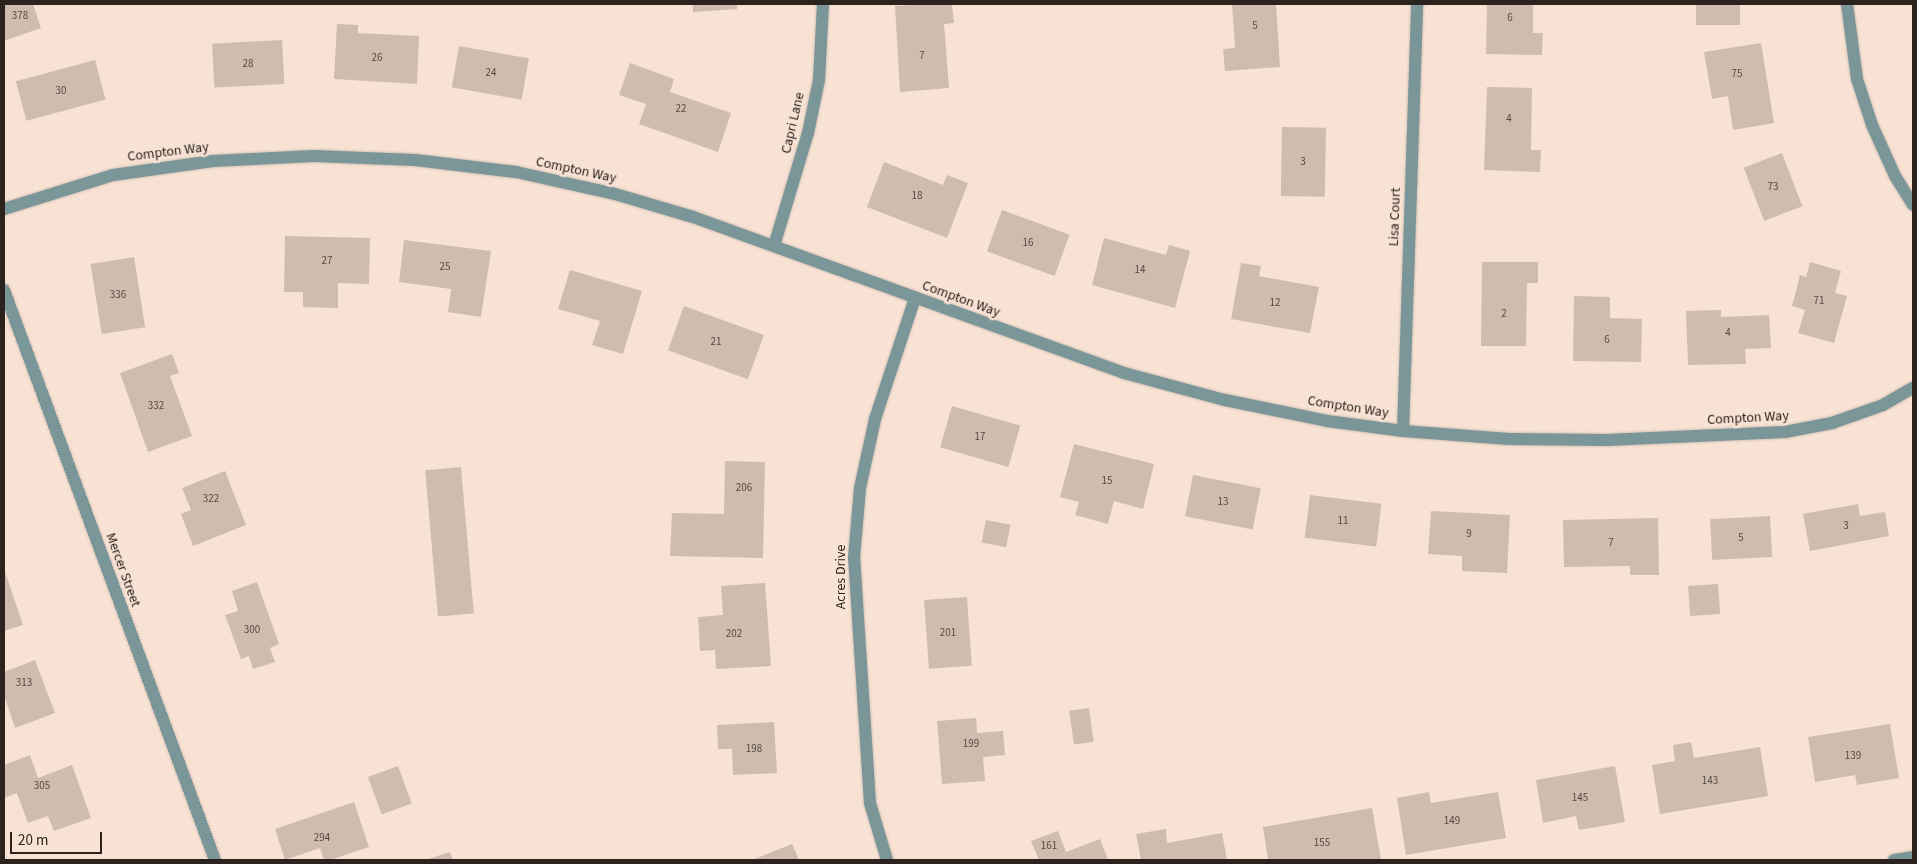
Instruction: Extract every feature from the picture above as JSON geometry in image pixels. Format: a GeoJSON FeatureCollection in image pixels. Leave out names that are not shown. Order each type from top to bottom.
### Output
{"type":"FeatureCollection","features":[{"type":"Feature","properties":{"kind":"street","name":"Capri Lane"},"geometry":{"type":"LineString","coordinates":[[774,246],[808,134],[819,80],[823,4]]}},
{"type":"Feature","properties":{"kind":"street","name":"Lisa Court"},"geometry":{"type":"LineString","coordinates":[[1403,431],[1417,4]]}},
{"type":"Feature","properties":{"kind":"street"},"geometry":{"type":"LineString","coordinates":[[1847,4],[1857,79],[1872,125],[1895,176],[1913,205]]}},
{"type":"Feature","properties":{"kind":"street","name":"Compton Way"},"geometry":{"type":"LineString","coordinates":[[4,209],[112,174],[213,161],[314,156],[415,160],[516,172],[615,194],[774,246],[1124,372],[1206,395],[1327,421],[1403,431],[1509,439],[1597,440],[1786,432],[1832,423],[1883,405],[1913,388]]}},
{"type":"Feature","properties":{"kind":"street","name":"Mercer Street"},"geometry":{"type":"LineString","coordinates":[[4,290],[214,860]]}},
{"type":"Feature","properties":{"kind":"street","name":"Acres Drive"},"geometry":{"type":"LineString","coordinates":[[887,860],[870,803],[854,558],[860,488],[875,419],[915,298]]}},
{"type":"Feature","properties":{"kind":"street"},"geometry":{"type":"LineString","coordinates":[[1894,860],[1913,857]]}},
{"type":"Feature","properties":{"kind":"building"},"geometry":{"type":"Polygon","coordinates":[[[4,4],[33,4],[41,28],[4,41],[4,4]]]}},
{"type":"Feature","properties":{"kind":"building"},"geometry":{"type":"Polygon","coordinates":[[[693,4],[737,4],[737,9],[693,12],[693,4]]]}},
{"type":"Feature","properties":{"kind":"building"},"geometry":{"type":"Polygon","coordinates":[[[952,4],[954,23],[944,24],[949,88],[900,92],[895,6],[952,4]]]}},
{"type":"Feature","properties":{"kind":"building"},"geometry":{"type":"Polygon","coordinates":[[[1232,4],[1276,4],[1280,67],[1225,71],[1223,49],[1235,48],[1232,4]]]}},
{"type":"Feature","properties":{"kind":"building"},"geometry":{"type":"Polygon","coordinates":[[[1487,4],[1533,4],[1533,33],[1543,33],[1542,55],[1486,54],[1487,4]]]}},
{"type":"Feature","properties":{"kind":"building"},"geometry":{"type":"Polygon","coordinates":[[[1696,4],[1740,4],[1740,25],[1696,25],[1696,4]]]}},
{"type":"Feature","properties":{"kind":"building"},"geometry":{"type":"Polygon","coordinates":[[[337,24],[358,25],[358,33],[419,36],[417,84],[334,79],[337,24]]]}},
{"type":"Feature","properties":{"kind":"building"},"geometry":{"type":"Polygon","coordinates":[[[282,40],[284,84],[214,88],[212,44],[282,40]]]}},
{"type":"Feature","properties":{"kind":"building"},"geometry":{"type":"Polygon","coordinates":[[[1761,43],[1774,123],[1733,130],[1728,96],[1712,99],[1704,52],[1761,43]]]}},
{"type":"Feature","properties":{"kind":"building"},"geometry":{"type":"Polygon","coordinates":[[[459,46],[529,58],[522,100],[452,87],[459,46]]]}},
{"type":"Feature","properties":{"kind":"building"},"geometry":{"type":"Polygon","coordinates":[[[95,60],[106,100],[26,121],[16,81],[95,60]]]}},
{"type":"Feature","properties":{"kind":"building"},"geometry":{"type":"Polygon","coordinates":[[[630,63],[674,79],[670,92],[731,113],[718,152],[639,124],[646,104],[619,95],[630,63]]]}},
{"type":"Feature","properties":{"kind":"building"},"geometry":{"type":"Polygon","coordinates":[[[1487,87],[1532,88],[1531,150],[1541,150],[1540,172],[1484,170],[1487,87]]]}},
{"type":"Feature","properties":{"kind":"building"},"geometry":{"type":"Polygon","coordinates":[[[1282,127],[1326,128],[1325,197],[1281,196],[1282,127]]]}},
{"type":"Feature","properties":{"kind":"building"},"geometry":{"type":"Polygon","coordinates":[[[1782,153],[1802,206],[1764,221],[1744,168],[1782,153]]]}},
{"type":"Feature","properties":{"kind":"building"},"geometry":{"type":"Polygon","coordinates":[[[884,162],[943,185],[947,175],[968,183],[947,238],[867,207],[884,162]]]}},
{"type":"Feature","properties":{"kind":"building"},"geometry":{"type":"Polygon","coordinates":[[[1002,210],[1070,235],[1055,276],[987,251],[1002,210]]]}},
{"type":"Feature","properties":{"kind":"building"},"geometry":{"type":"Polygon","coordinates":[[[285,236],[370,238],[369,284],[338,283],[338,308],[303,307],[303,292],[284,292],[285,236]]]}},
{"type":"Feature","properties":{"kind":"building"},"geometry":{"type":"Polygon","coordinates":[[[1104,238],[1166,255],[1169,245],[1190,251],[1175,308],[1092,285],[1104,238]]]}},
{"type":"Feature","properties":{"kind":"building"},"geometry":{"type":"Polygon","coordinates":[[[404,240],[491,251],[481,317],[448,312],[451,289],[399,282],[404,240]]]}},
{"type":"Feature","properties":{"kind":"building"},"geometry":{"type":"Polygon","coordinates":[[[134,257],[145,327],[102,334],[91,264],[134,257]]]}},
{"type":"Feature","properties":{"kind":"building"},"geometry":{"type":"Polygon","coordinates":[[[1482,262],[1538,262],[1538,283],[1527,283],[1526,346],[1481,346],[1482,262]]]}},
{"type":"Feature","properties":{"kind":"building"},"geometry":{"type":"Polygon","coordinates":[[[1810,262],[1841,271],[1835,293],[1847,296],[1834,343],[1798,333],[1805,310],[1792,306],[1800,275],[1806,277],[1810,262]]]}},
{"type":"Feature","properties":{"kind":"building"},"geometry":{"type":"Polygon","coordinates":[[[1241,263],[1261,266],[1259,276],[1319,287],[1310,333],[1231,319],[1241,263]]]}},
{"type":"Feature","properties":{"kind":"building"},"geometry":{"type":"Polygon","coordinates":[[[570,270],[642,291],[623,354],[592,345],[600,321],[558,309],[570,270]]]}},
{"type":"Feature","properties":{"kind":"building"},"geometry":{"type":"Polygon","coordinates":[[[1574,296],[1610,297],[1610,318],[1642,319],[1641,362],[1573,361],[1574,296]]]}},
{"type":"Feature","properties":{"kind":"building"},"geometry":{"type":"Polygon","coordinates":[[[684,306],[764,335],[748,379],[668,350],[684,306]]]}},
{"type":"Feature","properties":{"kind":"building"},"geometry":{"type":"Polygon","coordinates":[[[1721,310],[1721,317],[1769,315],[1771,348],[1745,349],[1746,364],[1688,365],[1686,311],[1721,310]]]}},
{"type":"Feature","properties":{"kind":"building"},"geometry":{"type":"Polygon","coordinates":[[[172,354],[179,373],[170,376],[192,436],[148,452],[120,373],[172,354]]]}},
{"type":"Feature","properties":{"kind":"building"},"geometry":{"type":"Polygon","coordinates":[[[952,406],[1020,426],[1008,467],[940,447],[952,406]]]}},
{"type":"Feature","properties":{"kind":"building"},"geometry":{"type":"Polygon","coordinates":[[[1074,444],[1154,464],[1143,509],[1114,501],[1108,524],[1075,515],[1079,502],[1060,497],[1074,444]]]}},
{"type":"Feature","properties":{"kind":"building"},"geometry":{"type":"Polygon","coordinates":[[[725,461],[765,462],[763,558],[670,556],[672,513],[724,514],[725,461]]]}},
{"type":"Feature","properties":{"kind":"building"},"geometry":{"type":"Polygon","coordinates":[[[461,467],[474,613],[438,617],[425,470],[461,467]]]}},
{"type":"Feature","properties":{"kind":"building"},"geometry":{"type":"Polygon","coordinates":[[[225,471],[246,525],[193,546],[181,514],[191,510],[182,488],[225,471]]]}},
{"type":"Feature","properties":{"kind":"building"},"geometry":{"type":"Polygon","coordinates":[[[1193,475],[1261,488],[1253,529],[1185,516],[1193,475]]]}},
{"type":"Feature","properties":{"kind":"building"},"geometry":{"type":"Polygon","coordinates":[[[1310,495],[1381,504],[1376,546],[1305,538],[1310,495]]]}},
{"type":"Feature","properties":{"kind":"building"},"geometry":{"type":"Polygon","coordinates":[[[1858,504],[1860,516],[1885,512],[1889,536],[1810,551],[1803,514],[1858,504]]]}},
{"type":"Feature","properties":{"kind":"building"},"geometry":{"type":"Polygon","coordinates":[[[1431,511],[1510,515],[1507,573],[1462,571],[1462,556],[1428,554],[1431,511]]]}},
{"type":"Feature","properties":{"kind":"building"},"geometry":{"type":"Polygon","coordinates":[[[1770,516],[1772,557],[1712,560],[1710,519],[1770,516]]]}},
{"type":"Feature","properties":{"kind":"building"},"geometry":{"type":"Polygon","coordinates":[[[1658,518],[1659,575],[1630,575],[1630,566],[1564,567],[1563,520],[1658,518]]]}},
{"type":"Feature","properties":{"kind":"building"},"geometry":{"type":"Polygon","coordinates":[[[986,520],[1011,525],[1006,547],[982,543],[986,520]]]}},
{"type":"Feature","properties":{"kind":"building"},"geometry":{"type":"Polygon","coordinates":[[[4,569],[23,625],[4,631],[4,569]]]}},
{"type":"Feature","properties":{"kind":"building"},"geometry":{"type":"Polygon","coordinates":[[[257,582],[279,644],[270,648],[275,662],[253,669],[249,656],[241,659],[225,615],[238,611],[232,591],[257,582]]]}},
{"type":"Feature","properties":{"kind":"building"},"geometry":{"type":"Polygon","coordinates":[[[765,583],[771,666],[716,669],[715,650],[700,651],[698,617],[723,615],[721,586],[765,583]]]}},
{"type":"Feature","properties":{"kind":"building"},"geometry":{"type":"Polygon","coordinates":[[[1718,584],[1720,614],[1690,616],[1688,586],[1718,584]]]}},
{"type":"Feature","properties":{"kind":"building"},"geometry":{"type":"Polygon","coordinates":[[[967,597],[972,666],[929,669],[924,600],[967,597]]]}},
{"type":"Feature","properties":{"kind":"building"},"geometry":{"type":"Polygon","coordinates":[[[35,660],[55,713],[15,728],[4,695],[4,672],[35,660]]]}},
{"type":"Feature","properties":{"kind":"building"},"geometry":{"type":"Polygon","coordinates":[[[1089,708],[1094,742],[1074,744],[1069,711],[1089,708]]]}},
{"type":"Feature","properties":{"kind":"building"},"geometry":{"type":"Polygon","coordinates":[[[976,718],[977,733],[1003,731],[1005,755],[983,757],[985,781],[942,784],[937,721],[976,718]]]}},
{"type":"Feature","properties":{"kind":"building"},"geometry":{"type":"Polygon","coordinates":[[[774,722],[777,773],[733,775],[732,749],[718,749],[717,725],[774,722]]]}},
{"type":"Feature","properties":{"kind":"building"},"geometry":{"type":"Polygon","coordinates":[[[1890,724],[1899,778],[1857,785],[1855,775],[1815,782],[1808,737],[1890,724]]]}},
{"type":"Feature","properties":{"kind":"building"},"geometry":{"type":"Polygon","coordinates":[[[1691,742],[1694,758],[1760,747],[1768,796],[1660,814],[1652,765],[1675,761],[1673,745],[1691,742]]]}},
{"type":"Feature","properties":{"kind":"building"},"geometry":{"type":"Polygon","coordinates":[[[30,755],[38,778],[72,765],[91,818],[54,831],[48,816],[28,823],[17,793],[4,798],[4,765],[30,755]]]}},
{"type":"Feature","properties":{"kind":"building"},"geometry":{"type":"Polygon","coordinates":[[[398,766],[412,804],[382,815],[368,777],[398,766]]]}},
{"type":"Feature","properties":{"kind":"building"},"geometry":{"type":"Polygon","coordinates":[[[1615,766],[1625,822],[1579,830],[1576,816],[1543,823],[1536,780],[1615,766]]]}},
{"type":"Feature","properties":{"kind":"building"},"geometry":{"type":"Polygon","coordinates":[[[1429,792],[1431,803],[1498,792],[1506,838],[1406,855],[1397,798],[1429,792]]]}},
{"type":"Feature","properties":{"kind":"building"},"geometry":{"type":"Polygon","coordinates":[[[354,802],[369,847],[330,860],[324,860],[320,848],[285,860],[275,829],[354,802]]]}},
{"type":"Feature","properties":{"kind":"building"},"geometry":{"type":"Polygon","coordinates":[[[1372,808],[1381,860],[1268,860],[1263,827],[1372,808]]]}},
{"type":"Feature","properties":{"kind":"building"},"geometry":{"type":"Polygon","coordinates":[[[1166,829],[1167,843],[1222,833],[1227,860],[1141,860],[1136,834],[1166,829]]]}},
{"type":"Feature","properties":{"kind":"building"},"geometry":{"type":"Polygon","coordinates":[[[1058,831],[1066,852],[1100,839],[1108,860],[1039,860],[1031,841],[1058,831]]]}},
{"type":"Feature","properties":{"kind":"building"},"geometry":{"type":"Polygon","coordinates":[[[792,844],[799,860],[752,860],[792,844]]]}},
{"type":"Feature","properties":{"kind":"building"},"geometry":{"type":"Polygon","coordinates":[[[450,852],[453,860],[425,860],[450,852]]]}}]}
